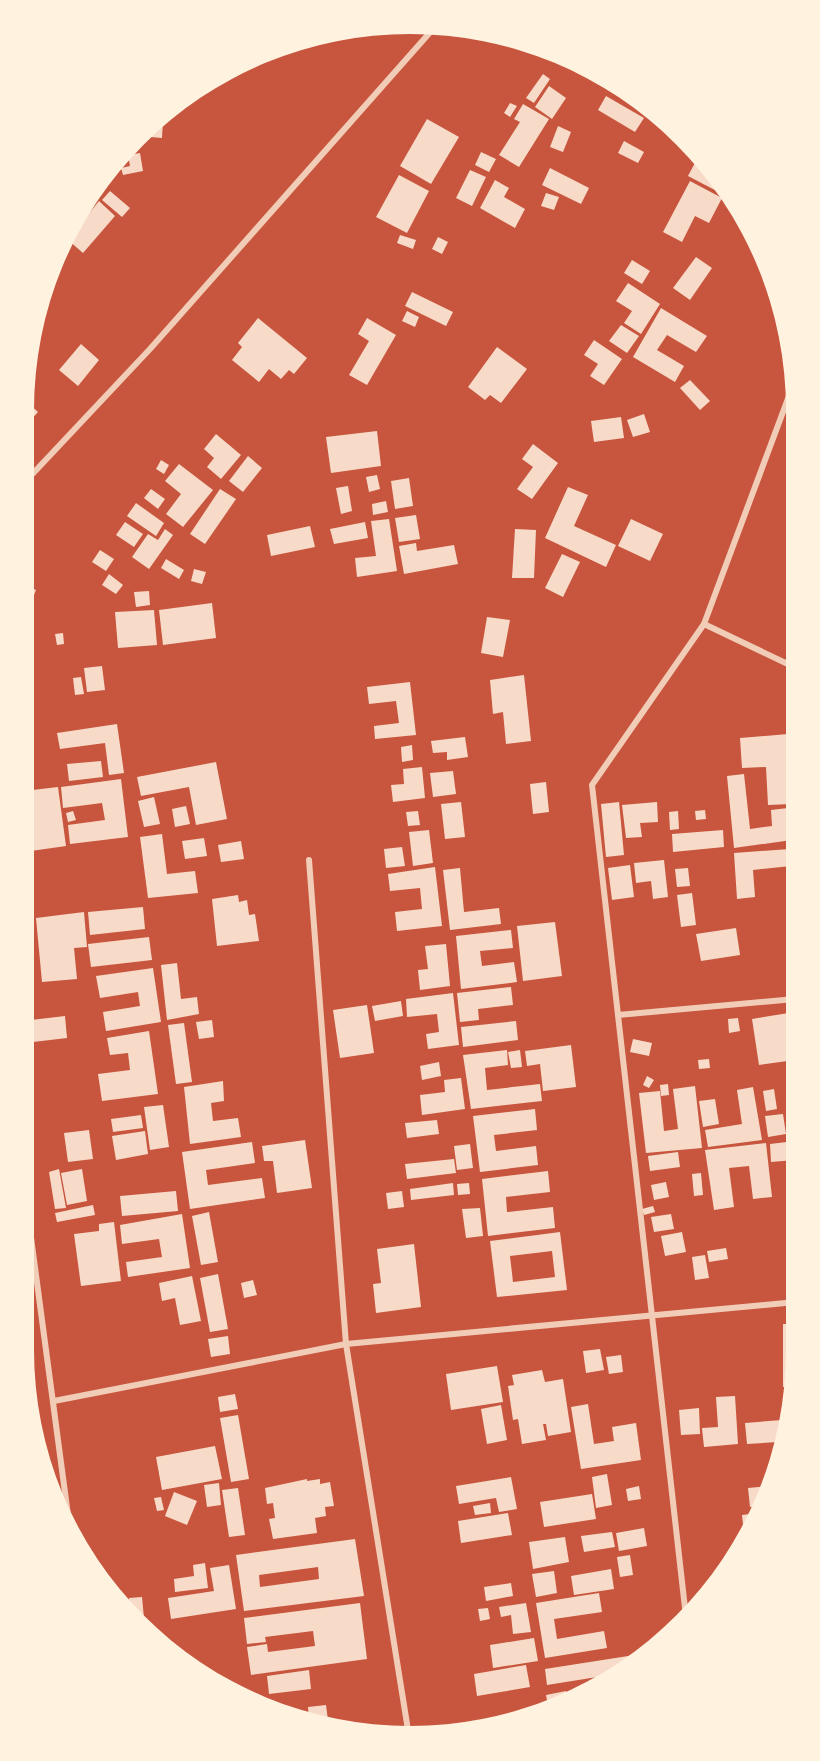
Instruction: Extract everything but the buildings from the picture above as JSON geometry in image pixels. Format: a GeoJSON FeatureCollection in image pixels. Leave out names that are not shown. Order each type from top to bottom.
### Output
{"type":"FeatureCollection","features":[{"type":"Feature","properties":{"kind":"street"},"geometry":{"type":"LineString","coordinates":[[34,472],[150,349],[427,35]]}},
{"type":"Feature","properties":{"kind":"street"},"geometry":{"type":"LineString","coordinates":[[685,1607],[592,785],[704,624],[786,404]]}},
{"type":"Feature","properties":{"kind":"street"},"geometry":{"type":"LineString","coordinates":[[704,624],[786,663]]}},
{"type":"Feature","properties":{"kind":"street"},"geometry":{"type":"LineString","coordinates":[[309,860],[346,1344],[407,1726]]}},
{"type":"Feature","properties":{"kind":"street"},"geometry":{"type":"LineString","coordinates":[[618,1015],[786,1000]]}},
{"type":"Feature","properties":{"kind":"street"},"geometry":{"type":"LineString","coordinates":[[34,1257],[66,1503]]}},
{"type":"Feature","properties":{"kind":"street"},"geometry":{"type":"LineString","coordinates":[[54,1401],[346,1344],[786,1303]]}}]}
